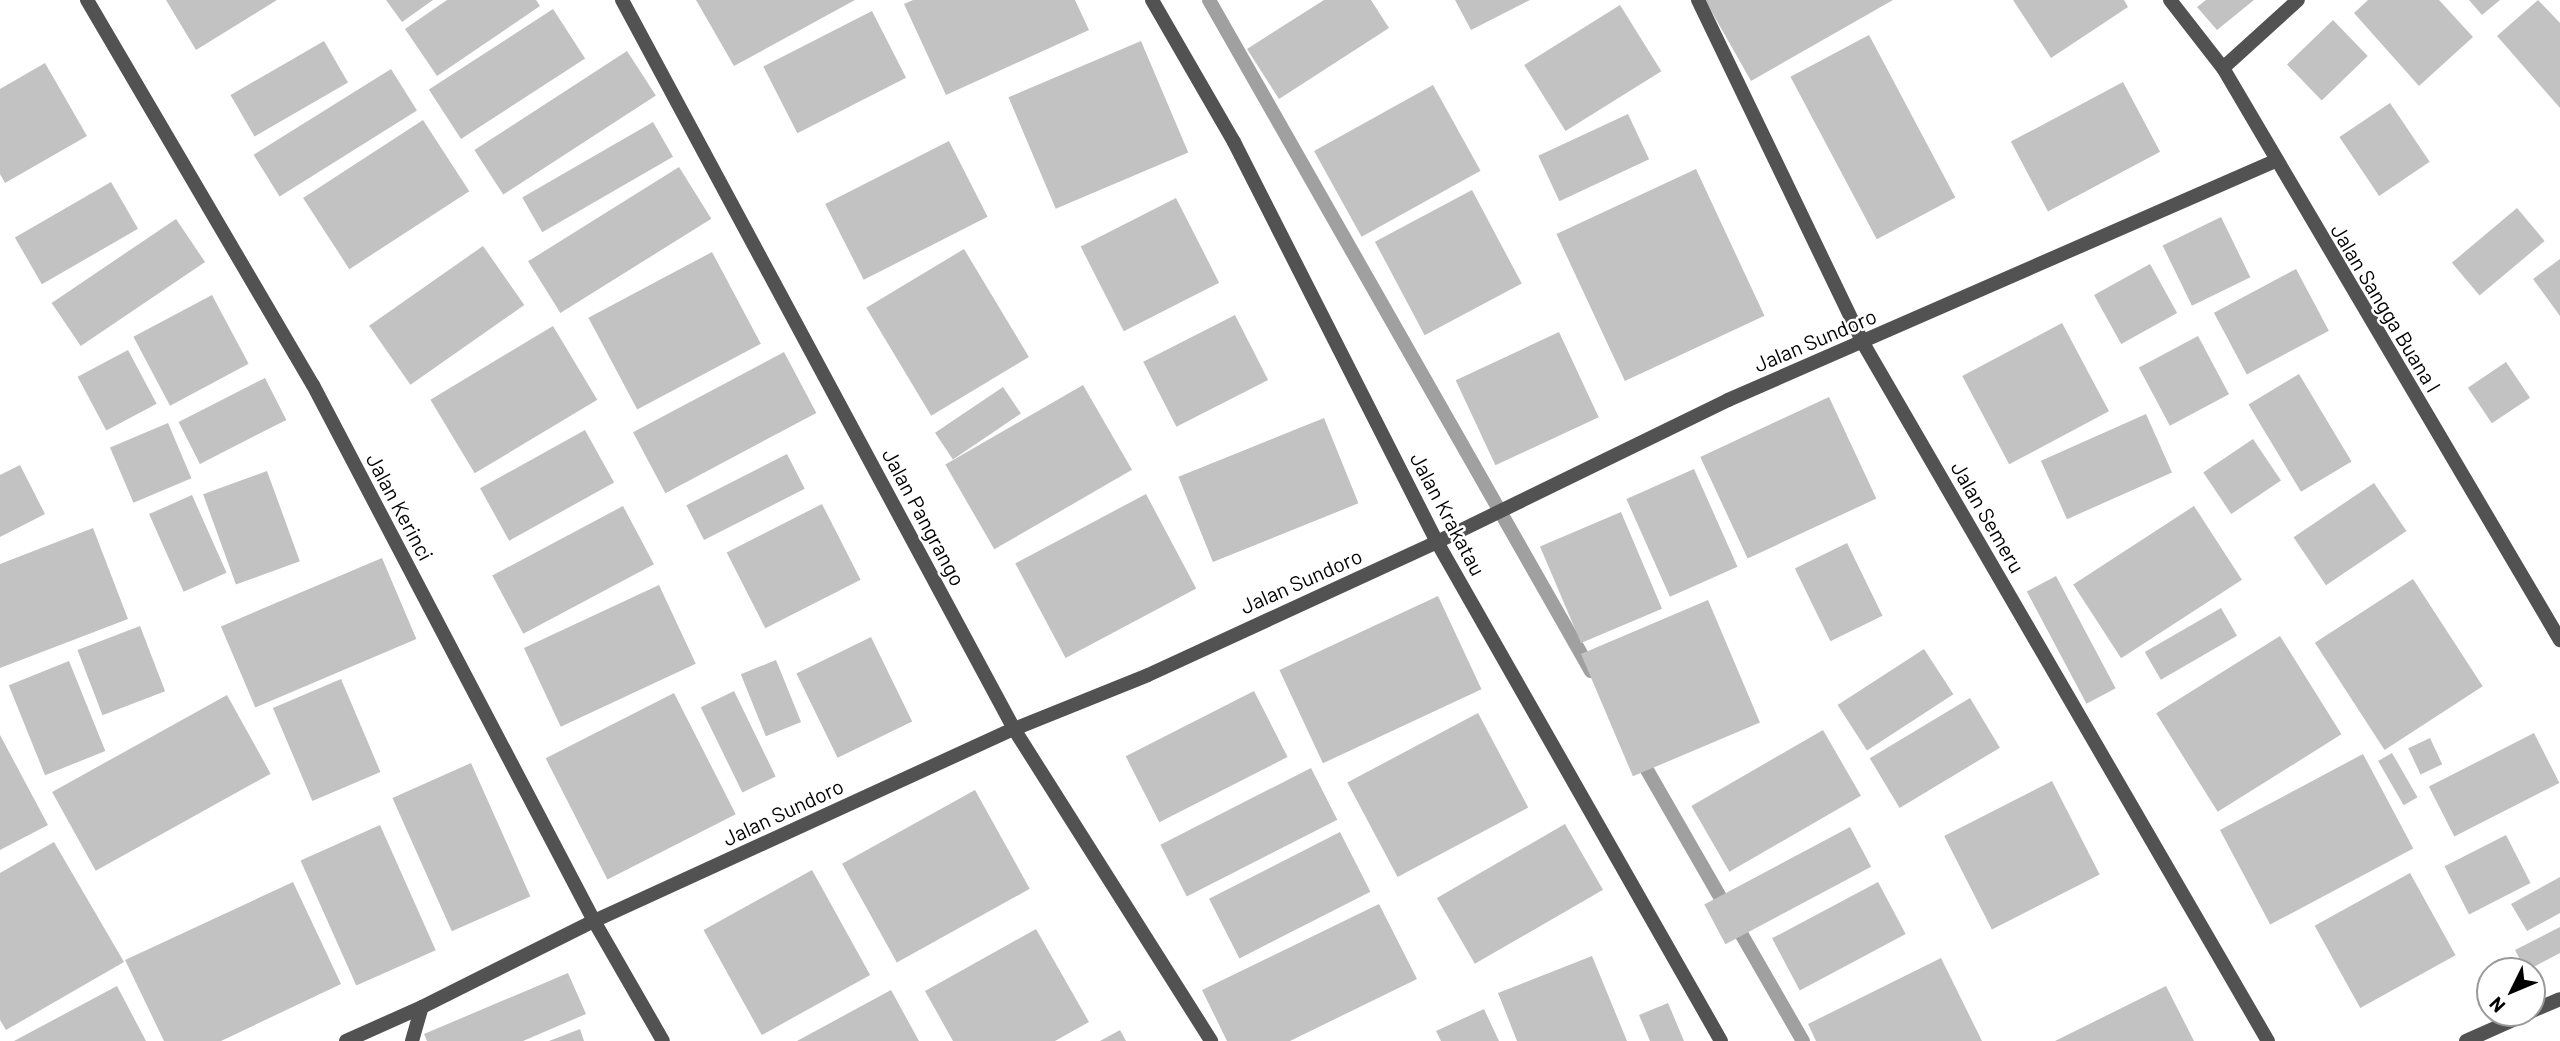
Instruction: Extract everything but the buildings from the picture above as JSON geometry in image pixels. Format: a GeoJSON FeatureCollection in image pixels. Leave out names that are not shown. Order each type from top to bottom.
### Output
{"type":"FeatureCollection","features":[{"type":"Feature","properties":{"kind":"street","name":"Jalan Kerinci"},"geometry":{"type":"LineString","coordinates":[[87,0],[313,385],[594,921],[663,1041]]}},
{"type":"Feature","properties":{"kind":"street","name":"Jalan Pangrango"},"geometry":{"type":"LineString","coordinates":[[622,0],[1014,729],[1211,1041]]}},
{"type":"Feature","properties":{"kind":"street","name":"Jalan Krakatau"},"geometry":{"type":"LineString","coordinates":[[1152,0],[1234,142],[1437,542],[1721,1041]]}},
{"type":"Feature","properties":{"kind":"street","name":"Jalan Semeru"},"geometry":{"type":"LineString","coordinates":[[1698,0],[1863,343],[2268,1041]]}},
{"type":"Feature","properties":{"kind":"street","name":"Jalan Sangga Buana I"},"geometry":{"type":"LineString","coordinates":[[2170,0],[2223,68],[2275,161],[2560,640]]}},
{"type":"Feature","properties":{"kind":"street"},"geometry":{"type":"LineString","coordinates":[[2223,68],[2298,0]]}},
{"type":"Feature","properties":{"kind":"street","name":"Jalan Sundoro"},"geometry":{"type":"LineString","coordinates":[[346,1041],[422,1007],[594,921],[1014,729],[1148,675],[1437,542],[1728,400],[2275,161]]}},
{"type":"Feature","properties":{"kind":"street"},"geometry":{"type":"LineString","coordinates":[[412,1041],[422,1007]]}},
{"type":"Feature","properties":{"kind":"street"},"geometry":{"type":"LineString","coordinates":[[2466,1041],[2497,1027]]}},
{"type":"Feature","properties":{"kind":"waterway"},"geometry":{"type":"LineString","coordinates":[[1209,0],[1591,671]]}},
{"type":"Feature","properties":{"kind":"waterway"},"geometry":{"type":"LineString","coordinates":[[1639,756],[1803,1041]]}}]}
